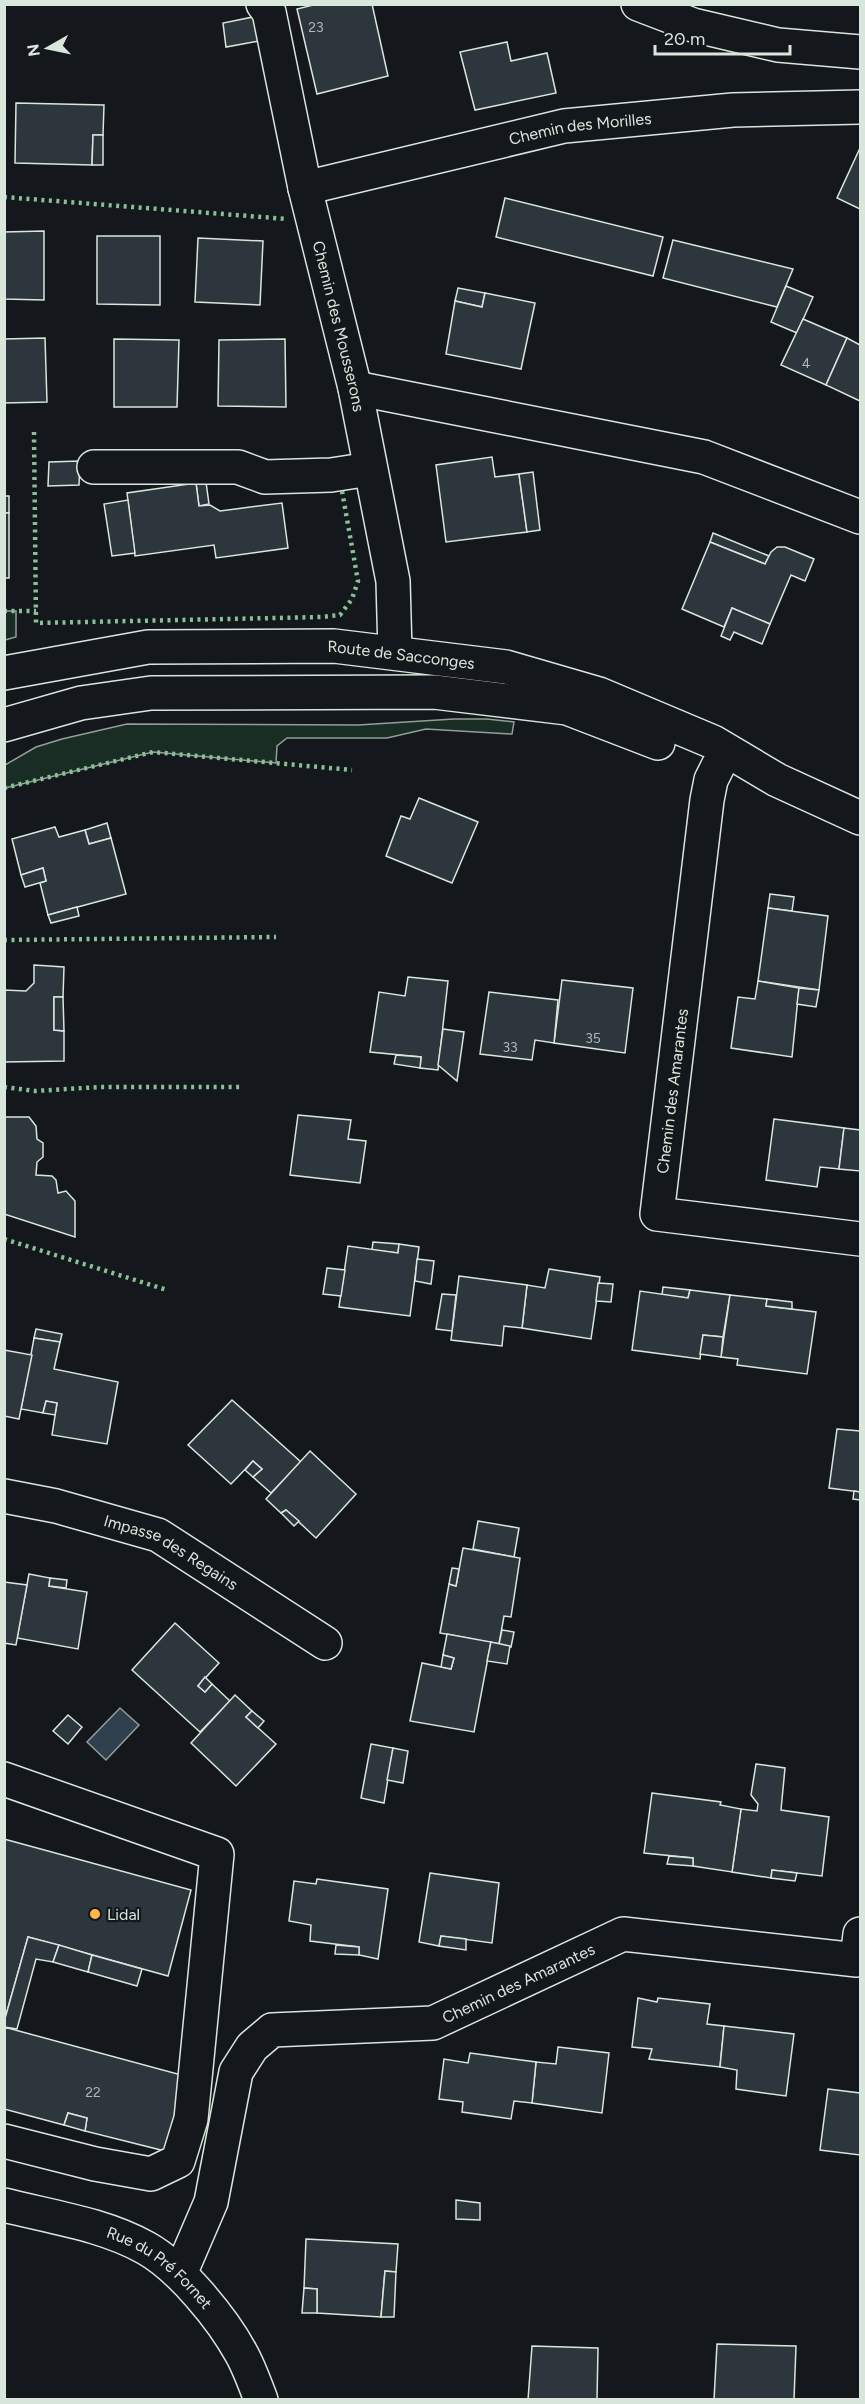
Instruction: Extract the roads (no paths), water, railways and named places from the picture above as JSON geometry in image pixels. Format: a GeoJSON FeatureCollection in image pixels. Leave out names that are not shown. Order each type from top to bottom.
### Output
{"type":"FeatureCollection","features":[{"type":"Feature","properties":{"kind":"street","name":"Chemin des Mousserons"},"geometry":{"type":"LineString","coordinates":[[263,4],[269,12],[304,188],[355,388],[393,581],[395,651]]}},
{"type":"Feature","properties":{"kind":"street"},"geometry":{"type":"LineString","coordinates":[[638,4],[693,25],[778,45],[861,52]]}},
{"type":"Feature","properties":{"kind":"street","name":"Chemin des Morilles"},"geometry":{"type":"LineString","coordinates":[[304,188],[564,126],[733,110],[861,107]]}},
{"type":"Feature","properties":{"kind":"street"},"geometry":{"type":"LineString","coordinates":[[355,388],[704,457],[861,517]]}},
{"type":"Feature","properties":{"kind":"street"},"geometry":{"type":"LineString","coordinates":[[94,467],[237,467],[265,477],[331,474],[370,469]]}},
{"type":"Feature","properties":{"kind":"street","name":"Route de Sacconges"},"geometry":{"type":"LineString","coordinates":[[4,673],[148,647],[334,646],[395,651],[506,667],[599,694],[713,742],[777,780],[861,819]]}},
{"type":"Feature","properties":{"kind":"street"},"geometry":{"type":"LineString","coordinates":[[335,692],[395,651],[434,692]]}},
{"type":"Feature","properties":{"kind":"street","name":"Route de Sacconges"},"geometry":{"type":"LineString","coordinates":[[4,725],[81,703],[151,693],[434,692],[567,708],[718,766],[777,780]]}},
{"type":"Feature","properties":{"kind":"street","name":"Chemin des Amarantes"},"geometry":{"type":"LineString","coordinates":[[718,766],[711,780],[707,800],[657,1214],[861,1239]]}},
{"type":"Feature","properties":{"kind":"street","name":"Impasse des Regains"},"geometry":{"type":"LineString","coordinates":[[4,1496],[56,1506],[158,1534],[325,1643]]}},
{"type":"Feature","properties":{"kind":"street"},"geometry":{"type":"LineString","coordinates":[[4,1779],[218,1854],[190,2119],[178,2161],[151,2174],[95,2164],[4,2141]]}},
{"type":"Feature","properties":{"kind":"street","name":"Chemin des Amarantes"},"geometry":{"type":"LineString","coordinates":[[180,2274],[211,2202],[236,2072],[252,2047],[272,2030],[433,2023],[623,1934],[857,1960],[861,1934]]}},
{"type":"Feature","properties":{"kind":"street","name":"Rue du Pré Fornet"},"geometry":{"type":"LineString","coordinates":[[4,2205],[107,2231],[147,2248],[180,2274],[212,2310],[241,2353],[261,2400]]}},
{"type":"Feature","properties":{"kind":"water"},"geometry":{"type":"Polygon","coordinates":[[[120,1708],[139,1725],[106,1760],[87,1742],[120,1708]]]}},
{"type":"Feature","properties":{"kind":"place","name":"Lidal"},"geometry":{"type":"Point","coordinates":[95,1914]}}]}
